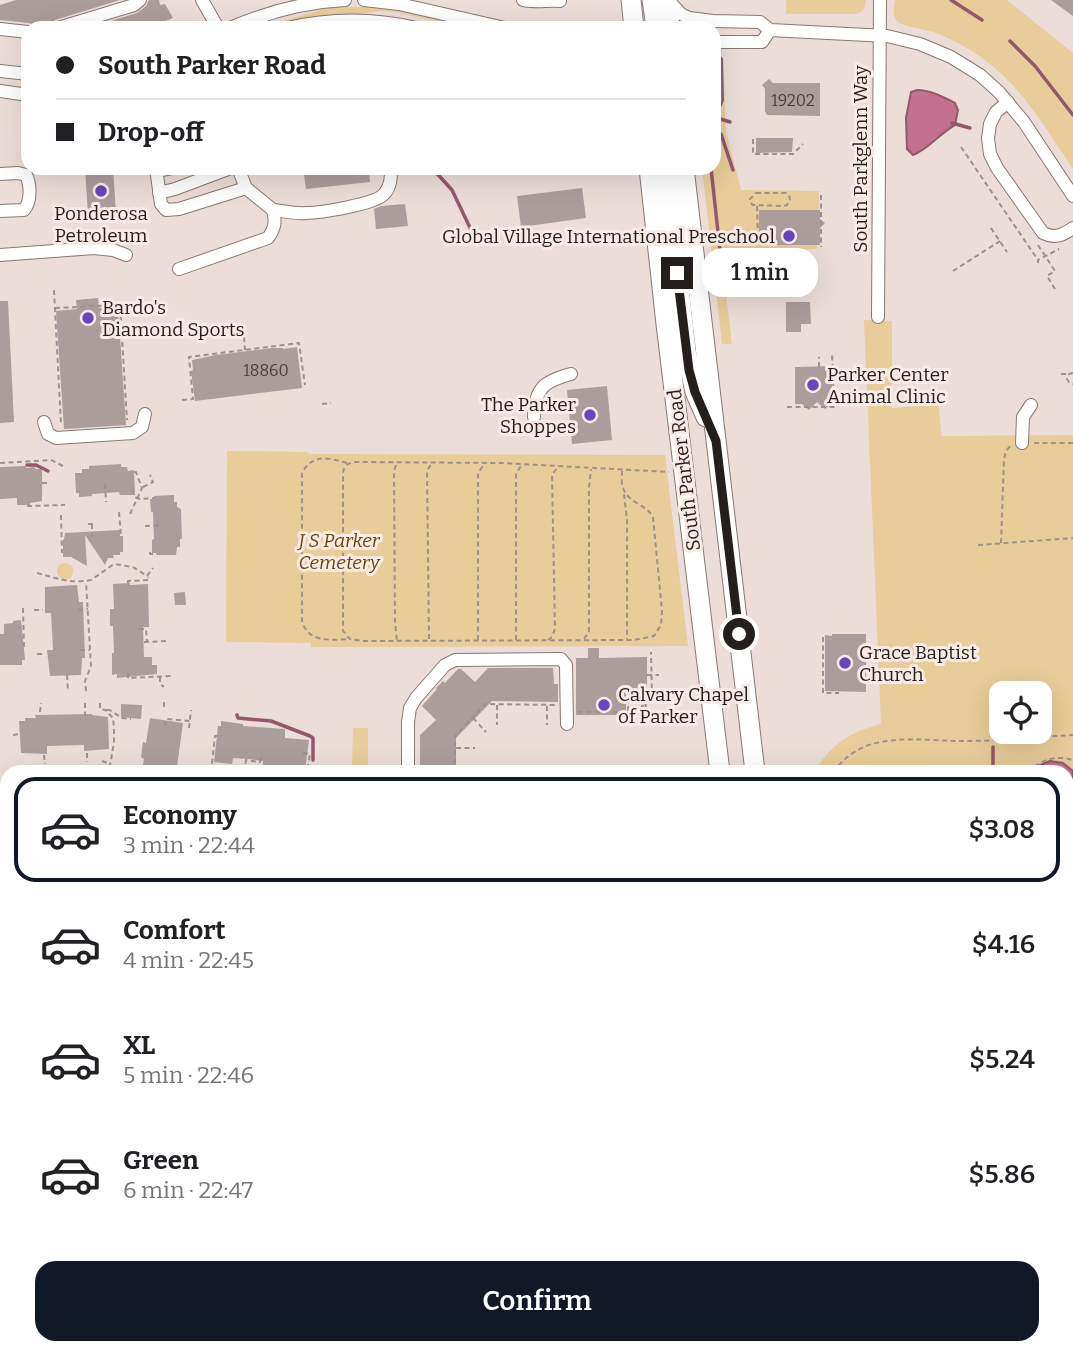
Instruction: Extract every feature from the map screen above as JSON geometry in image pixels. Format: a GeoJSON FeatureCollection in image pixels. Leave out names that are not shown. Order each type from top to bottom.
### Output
{"type":"FeatureCollection","features":[{"type":"Feature","properties":{"kind":"highway"},"geometry":{"type":"LineString","coordinates":[[631,0],[633,21]]}},
{"type":"Feature","properties":{"kind":"highway"},"geometry":{"type":"LineString","coordinates":[[652,0],[656,21]]}},
{"type":"Feature","properties":{"kind":"highway"},"geometry":{"type":"LineString","coordinates":[[668,0],[670,21]]}},
{"type":"Feature","properties":{"kind":"highway","name":"South Parker Road"},"geometry":{"type":"LineString","coordinates":[[650,175],[718,765]]}},
{"type":"Feature","properties":{"kind":"highway"},"geometry":{"type":"LineString","coordinates":[[667,175],[689,370],[695,392],[716,441]]}},
{"type":"Feature","properties":{"kind":"highway","name":"South Parker Road"},"geometry":{"type":"LineString","coordinates":[[685,175],[754,765]]}},
{"type":"Feature","properties":{"kind":"street"},"geometry":{"type":"LineString","coordinates":[[81,21],[134,5],[140,0]]}},
{"type":"Feature","properties":{"kind":"street"},"geometry":{"type":"LineString","coordinates":[[202,0],[214,21]]}},
{"type":"Feature","properties":{"kind":"street"},"geometry":{"type":"LineString","coordinates":[[249,21],[282,9],[345,0]]}},
{"type":"Feature","properties":{"kind":"street"},"geometry":{"type":"LineString","coordinates":[[364,0],[399,4],[474,21]]}},
{"type":"Feature","properties":{"kind":"street"},"geometry":{"type":"LineString","coordinates":[[523,0],[560,1]]}},
{"type":"Feature","properties":{"kind":"street"},"geometry":{"type":"LineString","coordinates":[[668,0],[681,14],[689,18],[713,21]]}},
{"type":"Feature","properties":{"kind":"street","name":"South Parkglenn Way"},"geometry":{"type":"LineString","coordinates":[[878,317],[880,0]]}},
{"type":"Feature","properties":{"kind":"street"},"geometry":{"type":"LineString","coordinates":[[338,21],[364,21]]}},
{"type":"Feature","properties":{"kind":"street"},"geometry":{"type":"LineString","coordinates":[[721,21],[760,22],[771,30],[880,35],[912,41],[943,52],[994,86],[1024,122],[1073,196]]}},
{"type":"Feature","properties":{"kind":"street"},"geometry":{"type":"LineString","coordinates":[[0,29],[21,31]]}},
{"type":"Feature","properties":{"kind":"street"},"geometry":{"type":"LineString","coordinates":[[721,43],[761,43],[771,30]]}},
{"type":"Feature","properties":{"kind":"street"},"geometry":{"type":"LineString","coordinates":[[0,71],[21,73]]}},
{"type":"Feature","properties":{"kind":"street"},"geometry":{"type":"LineString","coordinates":[[0,92],[21,94]]}},
{"type":"Feature","properties":{"kind":"street"},"geometry":{"type":"LineString","coordinates":[[1008,102],[996,112],[990,124],[988,138],[992,159],[1043,233],[1059,236],[1073,228]]}},
{"type":"Feature","properties":{"kind":"street"},"geometry":{"type":"LineString","coordinates":[[0,174],[21,174]]}},
{"type":"Feature","properties":{"kind":"street"},"geometry":{"type":"LineString","coordinates":[[0,211],[27,208],[29,179],[26,175]]}},
{"type":"Feature","properties":{"kind":"street"},"geometry":{"type":"LineString","coordinates":[[157,175],[161,204],[171,211],[246,188]]}},
{"type":"Feature","properties":{"kind":"street"},"geometry":{"type":"LineString","coordinates":[[159,193],[175,190],[213,175]]}},
{"type":"Feature","properties":{"kind":"street"},"geometry":{"type":"LineString","coordinates":[[241,175],[246,188],[273,210],[303,214],[374,201],[384,194],[391,175]]}},
{"type":"Feature","properties":{"kind":"street"},"geometry":{"type":"LineString","coordinates":[[178,269],[268,238],[275,226],[273,210]]}},
{"type":"Feature","properties":{"kind":"street"},"geometry":{"type":"LineString","coordinates":[[0,255],[94,248],[113,250],[126,255]]}},
{"type":"Feature","properties":{"kind":"street"},"geometry":{"type":"LineString","coordinates":[[534,417],[538,391],[546,382],[570,374]]}},
{"type":"Feature","properties":{"kind":"street"},"geometry":{"type":"LineString","coordinates":[[1022,443],[1023,417],[1031,405]]}},
{"type":"Feature","properties":{"kind":"street"},"geometry":{"type":"LineString","coordinates":[[44,422],[48,434],[56,438],[133,433],[142,427],[145,414]]}},
{"type":"Feature","properties":{"kind":"street"},"geometry":{"type":"LineString","coordinates":[[408,765],[410,708],[445,665],[455,660],[561,659],[566,664],[567,724]]}},
{"type":"Feature","properties":{"kind":"path"},"geometry":{"type":"LineString","coordinates":[[753,139],[753,155],[793,155],[803,144]]}},
{"type":"Feature","properties":{"kind":"path"},"geometry":{"type":"LineString","coordinates":[[961,147],[1038,262],[1065,245]]}},
{"type":"Feature","properties":{"kind":"path"},"geometry":{"type":"LineString","coordinates":[[756,193],[786,193],[790,197],[789,203],[784,206],[757,205],[750,202],[750,197],[756,193]]}},
{"type":"Feature","properties":{"kind":"path"},"geometry":{"type":"LineString","coordinates":[[821,195],[821,247]]}},
{"type":"Feature","properties":{"kind":"path"},"geometry":{"type":"LineString","coordinates":[[757,205],[758,240]]}},
{"type":"Feature","properties":{"kind":"path"},"geometry":{"type":"LineString","coordinates":[[991,228],[1007,252]]}},
{"type":"Feature","properties":{"kind":"path"},"geometry":{"type":"LineString","coordinates":[[953,271],[1000,241]]}},
{"type":"Feature","properties":{"kind":"path"},"geometry":{"type":"LineString","coordinates":[[54,290],[61,430]]}},
{"type":"Feature","properties":{"kind":"path"},"geometry":{"type":"LineString","coordinates":[[55,308],[120,305],[128,425]]}},
{"type":"Feature","properties":{"kind":"path"},"geometry":{"type":"LineString","coordinates":[[244,337],[245,350]]}},
{"type":"Feature","properties":{"kind":"path"},"geometry":{"type":"LineString","coordinates":[[183,400],[193,399],[189,357],[299,343],[305,385]]}},
{"type":"Feature","properties":{"kind":"path"},"geometry":{"type":"LineString","coordinates":[[786,407],[834,407],[832,352]]}},
{"type":"Feature","properties":{"kind":"path"},"geometry":{"type":"LineString","coordinates":[[819,357],[819,367]]}},
{"type":"Feature","properties":{"kind":"path"},"geometry":{"type":"LineString","coordinates":[[1061,374],[1071,374],[1068,381],[1073,384]]}},
{"type":"Feature","properties":{"kind":"path"},"geometry":{"type":"LineString","coordinates":[[322,404],[331,403]]}},
{"type":"Feature","properties":{"kind":"path"},"geometry":{"type":"LineString","coordinates":[[1002,543],[1005,454],[1010,446],[1022,443],[1073,443]]}},
{"type":"Feature","properties":{"kind":"path"},"geometry":{"type":"LineString","coordinates":[[0,463],[51,460],[63,466]]}},
{"type":"Feature","properties":{"kind":"path"},"geometry":{"type":"LineString","coordinates":[[623,489],[627,496],[650,511],[653,517],[662,611],[661,625],[654,636],[627,640],[323,640],[310,635],[303,626],[302,473],[313,460],[684,471]]}},
{"type":"Feature","properties":{"kind":"path"},"geometry":{"type":"LineString","coordinates":[[348,463],[343,473],[342,618],[343,631],[350,639]]}},
{"type":"Feature","properties":{"kind":"path"},"geometry":{"type":"LineString","coordinates":[[397,463],[394,471],[397,642]]}},
{"type":"Feature","properties":{"kind":"path"},"geometry":{"type":"LineString","coordinates":[[429,641],[427,471],[432,463]]}},
{"type":"Feature","properties":{"kind":"path"},"geometry":{"type":"LineString","coordinates":[[478,641],[478,473],[485,463]]}},
{"type":"Feature","properties":{"kind":"path"},"geometry":{"type":"LineString","coordinates":[[516,641],[516,474],[522,465]]}},
{"type":"Feature","properties":{"kind":"path"},"geometry":{"type":"LineString","coordinates":[[548,640],[555,629],[552,475],[557,467]]}},
{"type":"Feature","properties":{"kind":"path"},"geometry":{"type":"LineString","coordinates":[[583,640],[589,632],[591,469]]}},
{"type":"Feature","properties":{"kind":"path"},"geometry":{"type":"LineString","coordinates":[[134,471],[142,488]]}},
{"type":"Feature","properties":{"kind":"path"},"geometry":{"type":"LineString","coordinates":[[622,471],[626,512],[627,640]]}},
{"type":"Feature","properties":{"kind":"path"},"geometry":{"type":"LineString","coordinates":[[130,514],[142,488],[153,482],[150,475]]}},
{"type":"Feature","properties":{"kind":"path"},"geometry":{"type":"LineString","coordinates":[[42,484],[48,483]]}},
{"type":"Feature","properties":{"kind":"path"},"geometry":{"type":"LineString","coordinates":[[106,484],[106,502]]}},
{"type":"Feature","properties":{"kind":"path"},"geometry":{"type":"LineString","coordinates":[[134,490],[134,497],[137,498]]}},
{"type":"Feature","properties":{"kind":"path"},"geometry":{"type":"LineString","coordinates":[[137,498],[154,498]]}},
{"type":"Feature","properties":{"kind":"path"},"geometry":{"type":"LineString","coordinates":[[28,505],[65,505]]}},
{"type":"Feature","properties":{"kind":"path"},"geometry":{"type":"LineString","coordinates":[[119,512],[121,536]]}},
{"type":"Feature","properties":{"kind":"path"},"geometry":{"type":"LineString","coordinates":[[61,514],[62,553]]}},
{"type":"Feature","properties":{"kind":"path"},"geometry":{"type":"LineString","coordinates":[[92,524],[92,541]]}},
{"type":"Feature","properties":{"kind":"path"},"geometry":{"type":"LineString","coordinates":[[145,526],[162,525]]}},
{"type":"Feature","properties":{"kind":"path"},"geometry":{"type":"LineString","coordinates":[[978,545],[1073,538]]}},
{"type":"Feature","properties":{"kind":"path"},"geometry":{"type":"LineString","coordinates":[[150,552],[158,554]]}},
{"type":"Feature","properties":{"kind":"path"},"geometry":{"type":"LineString","coordinates":[[37,573],[67,582],[86,581],[114,564],[133,567],[147,576]]}},
{"type":"Feature","properties":{"kind":"path"},"geometry":{"type":"LineString","coordinates":[[128,583],[149,580],[147,576],[153,568]]}},
{"type":"Feature","properties":{"kind":"path"},"geometry":{"type":"LineString","coordinates":[[86,581],[91,666],[85,681],[86,691]]}},
{"type":"Feature","properties":{"kind":"path"},"geometry":{"type":"LineString","coordinates":[[23,608],[24,650]]}},
{"type":"Feature","properties":{"kind":"path"},"geometry":{"type":"LineString","coordinates":[[78,610],[88,609]]}},
{"type":"Feature","properties":{"kind":"path"},"geometry":{"type":"LineString","coordinates":[[34,610],[43,610]]}},
{"type":"Feature","properties":{"kind":"path"},"geometry":{"type":"LineString","coordinates":[[139,629],[146,629],[146,642],[169,641]]}},
{"type":"Feature","properties":{"kind":"path"},"geometry":{"type":"LineString","coordinates":[[18,638],[25,637]]}},
{"type":"Feature","properties":{"kind":"path"},"geometry":{"type":"LineString","coordinates":[[823,637],[823,693],[839,694]]}},
{"type":"Feature","properties":{"kind":"path"},"geometry":{"type":"LineString","coordinates":[[80,650],[90,650]]}},
{"type":"Feature","properties":{"kind":"path"},"geometry":{"type":"LineString","coordinates":[[647,724],[645,696],[652,696],[650,652]]}},
{"type":"Feature","properties":{"kind":"path"},"geometry":{"type":"LineString","coordinates":[[37,654],[45,654]]}},
{"type":"Feature","properties":{"kind":"path"},"geometry":{"type":"LineString","coordinates":[[139,671],[140,677]]}},
{"type":"Feature","properties":{"kind":"path"},"geometry":{"type":"LineString","coordinates":[[128,673],[128,678],[171,676]]}},
{"type":"Feature","properties":{"kind":"path"},"geometry":{"type":"LineString","coordinates":[[649,675],[659,676]]}},
{"type":"Feature","properties":{"kind":"path"},"geometry":{"type":"LineString","coordinates":[[67,676],[68,691]]}},
{"type":"Feature","properties":{"kind":"path"},"geometry":{"type":"LineString","coordinates":[[160,676],[160,684],[163,687]]}},
{"type":"Feature","properties":{"kind":"path"},"geometry":{"type":"LineString","coordinates":[[164,702],[164,709]]}},
{"type":"Feature","properties":{"kind":"path"},"geometry":{"type":"LineString","coordinates":[[40,712],[41,703]]}},
{"type":"Feature","properties":{"kind":"path"},"geometry":{"type":"LineString","coordinates":[[85,703],[85,718]]}},
{"type":"Feature","properties":{"kind":"path"},"geometry":{"type":"LineString","coordinates":[[100,703],[100,709],[110,710],[121,718],[131,719]]}},
{"type":"Feature","properties":{"kind":"path"},"geometry":{"type":"LineString","coordinates":[[455,765],[455,736],[485,704],[560,705]]}},
{"type":"Feature","properties":{"kind":"path"},"geometry":{"type":"LineString","coordinates":[[497,704],[498,725]]}},
{"type":"Feature","properties":{"kind":"path"},"geometry":{"type":"LineString","coordinates":[[547,705],[547,725]]}},
{"type":"Feature","properties":{"kind":"path"},"geometry":{"type":"LineString","coordinates":[[574,712],[628,712],[628,707],[646,706]]}},
{"type":"Feature","properties":{"kind":"path"},"geometry":{"type":"LineString","coordinates":[[102,761],[110,764],[114,742],[113,721],[106,709]]}},
{"type":"Feature","properties":{"kind":"path"},"geometry":{"type":"LineString","coordinates":[[189,728],[191,710]]}},
{"type":"Feature","properties":{"kind":"path"},"geometry":{"type":"LineString","coordinates":[[472,718],[486,732]]}},
{"type":"Feature","properties":{"kind":"path"},"geometry":{"type":"LineString","coordinates":[[165,726],[166,719],[190,721]]}},
{"type":"Feature","properties":{"kind":"path"},"geometry":{"type":"LineString","coordinates":[[13,735],[20,734]]}},
{"type":"Feature","properties":{"kind":"path"},"geometry":{"type":"LineString","coordinates":[[839,765],[857,751],[885,741],[1001,741],[1073,735]]}},
{"type":"Feature","properties":{"kind":"path"},"geometry":{"type":"LineString","coordinates":[[212,765],[215,736],[222,736]]}},
{"type":"Feature","properties":{"kind":"path"},"geometry":{"type":"LineString","coordinates":[[455,747],[475,748]]}},
{"type":"Feature","properties":{"kind":"path"},"geometry":{"type":"LineString","coordinates":[[214,748],[220,749]]}},
{"type":"Feature","properties":{"kind":"path"},"geometry":{"type":"LineString","coordinates":[[87,753],[87,762]]}},
{"type":"Feature","properties":{"kind":"path"},"geometry":{"type":"LineString","coordinates":[[303,753],[310,754],[308,765]]}},
{"type":"Feature","properties":{"kind":"path"},"geometry":{"type":"LineString","coordinates":[[245,765],[246,760],[260,762],[262,754]]}},
{"type":"Feature","properties":{"kind":"path"},"geometry":{"type":"LineString","coordinates":[[44,755],[45,764]]}},
{"type":"Feature","properties":{"kind":"path"},"geometry":{"type":"LineString","coordinates":[[1037,765],[1054,757],[1073,760]]}},
{"type":"Feature","properties":{"kind":"green space"},"geometry":{"type":"Polygon","coordinates":[[[786,0],[866,0],[863,10],[855,14],[786,14],[786,0]]]}},
{"type":"Feature","properties":{"kind":"green space"},"geometry":{"type":"Polygon","coordinates":[[[895,0],[1007,0],[1073,53],[1073,169],[1027,102],[1001,73],[950,39],[897,21],[894,16],[895,0]]]}},
{"type":"Feature","properties":{"kind":"green space"},"geometry":{"type":"Polygon","coordinates":[[[331,7],[386,9],[440,20],[381,11],[283,21],[331,7]]]}},
{"type":"Feature","properties":{"kind":"green space"},"geometry":{"type":"Polygon","coordinates":[[[721,50],[726,132],[741,190],[819,191],[819,210],[759,211],[759,245],[817,245],[817,249],[729,250],[732,277],[724,279],[732,344],[722,344],[703,175],[721,175],[721,50]]]}},
{"type":"Feature","properties":{"kind":"green space"},"geometry":{"type":"Polygon","coordinates":[[[864,320],[892,321],[892,408],[939,404],[941,436],[1073,435],[1073,765],[819,765],[849,736],[881,724],[864,320]]]}},
{"type":"Feature","properties":{"kind":"green space","name":"J S Parker Cemetery"},"geometry":{"type":"Polygon","coordinates":[[[227,451],[309,454],[665,455],[688,646],[311,647],[311,643],[226,642],[227,451]]]}},
{"type":"Feature","properties":{"kind":"green space"},"geometry":{"type":"Polygon","coordinates":[[[62,563],[68,563],[73,571],[71,577],[62,579],[57,574],[57,568],[62,563]]]}},
{"type":"Feature","properties":{"kind":"green space"},"geometry":{"type":"Polygon","coordinates":[[[353,728],[368,728],[368,765],[352,765],[353,728]]]}},
{"type":"Feature","properties":{"kind":"shaded area"},"geometry":{"type":"Polygon","coordinates":[[[721,58],[722,59],[721,105],[721,58]]]}},
{"type":"Feature","properties":{"kind":"shaded area"},"geometry":{"type":"Polygon","coordinates":[[[917,90],[946,98],[955,103],[958,110],[955,125],[913,155],[907,149],[906,118],[911,92],[917,90]]]}},
{"type":"Feature","properties":{"kind":"shaded area"},"geometry":{"type":"Polygon","coordinates":[[[1050,761],[1066,765],[1040,765],[1050,761]]]}},
{"type":"Feature","properties":{"kind":"building"},"geometry":{"type":"Polygon","coordinates":[[[16,0],[120,0],[54,21],[0,20],[0,5],[16,0]]]}},
{"type":"Feature","properties":{"kind":"building"},"geometry":{"type":"Polygon","coordinates":[[[149,0],[159,0],[160,5],[165,4],[173,18],[166,21],[111,21],[137,13],[149,0]]]}},
{"type":"Feature","properties":{"kind":"building"},"geometry":{"type":"Polygon","coordinates":[[[1051,0],[1073,0],[1073,16],[1051,0]]]}},
{"type":"Feature","properties":{"kind":"building"},"geometry":{"type":"Polygon","coordinates":[[[769,79],[773,83],[820,83],[820,116],[767,115],[765,89],[762,85],[769,79]]]}},
{"type":"Feature","properties":{"kind":"building"},"geometry":{"type":"Polygon","coordinates":[[[756,138],[793,138],[792,152],[756,153],[756,138]]]}},
{"type":"Feature","properties":{"kind":"building","name":"Ponderosa Petroleum"},"geometry":{"type":"Polygon","coordinates":[[[85,175],[113,175],[116,213],[88,215],[85,175]]]}},
{"type":"Feature","properties":{"kind":"building"},"geometry":{"type":"Polygon","coordinates":[[[304,175],[370,175],[370,182],[306,189],[304,175]]]}},
{"type":"Feature","properties":{"kind":"building"},"geometry":{"type":"Polygon","coordinates":[[[582,188],[586,218],[521,227],[517,196],[582,188]]]}},
{"type":"Feature","properties":{"kind":"building"},"geometry":{"type":"Polygon","coordinates":[[[405,204],[408,226],[376,229],[374,209],[405,204]]]}},
{"type":"Feature","properties":{"kind":"building","name":"Global Village International Preschool"},"geometry":{"type":"Polygon","coordinates":[[[759,210],[820,210],[820,219],[825,223],[820,228],[820,245],[759,245],[759,210]]]}},
{"type":"Feature","properties":{"kind":"building"},"geometry":{"type":"Polygon","coordinates":[[[98,298],[99,308],[118,307],[126,425],[64,429],[56,311],[77,309],[76,300],[98,298]]]}},
{"type":"Feature","properties":{"kind":"building"},"geometry":{"type":"Polygon","coordinates":[[[0,301],[8,301],[14,422],[0,423],[0,301]]]}},
{"type":"Feature","properties":{"kind":"building"},"geometry":{"type":"Polygon","coordinates":[[[786,302],[810,302],[811,324],[801,324],[801,332],[786,332],[786,302]]]}},
{"type":"Feature","properties":{"kind":"building"},"geometry":{"type":"Polygon","coordinates":[[[297,347],[302,388],[195,401],[192,360],[297,347]]]}},
{"type":"Feature","properties":{"kind":"building","name":"Parker Center Animal Clinic"},"geometry":{"type":"Polygon","coordinates":[[[832,366],[832,403],[825,409],[817,402],[809,410],[802,404],[795,404],[795,367],[832,366]]]}},
{"type":"Feature","properties":{"kind":"building","name":"The Parker Shoppes"},"geometry":{"type":"Polygon","coordinates":[[[607,386],[612,440],[572,444],[567,390],[607,386]]]}},
{"type":"Feature","properties":{"kind":"building"},"geometry":{"type":"Polygon","coordinates":[[[121,464],[121,467],[127,467],[128,471],[134,470],[135,495],[120,495],[119,492],[79,497],[79,493],[76,493],[75,473],[82,473],[82,469],[89,469],[89,466],[121,464]]]}},
{"type":"Feature","properties":{"kind":"building"},"geometry":{"type":"Polygon","coordinates":[[[26,466],[42,469],[42,501],[17,505],[17,498],[0,499],[0,467],[26,466]]]}},
{"type":"Feature","properties":{"kind":"building"},"geometry":{"type":"Polygon","coordinates":[[[174,495],[174,502],[177,502],[177,507],[181,509],[180,547],[177,547],[176,555],[158,555],[152,553],[153,512],[150,499],[154,499],[154,496],[174,495]]]}},
{"type":"Feature","properties":{"kind":"building"},"geometry":{"type":"Polygon","coordinates":[[[120,530],[120,536],[123,536],[123,552],[113,555],[114,558],[108,558],[105,565],[85,535],[87,566],[71,557],[63,557],[65,533],[120,530]]]}},
{"type":"Feature","properties":{"kind":"building"},"geometry":{"type":"Polygon","coordinates":[[[113,584],[148,584],[149,627],[143,627],[144,657],[152,657],[152,665],[157,665],[157,674],[117,678],[117,674],[112,675],[114,653],[110,609],[114,609],[113,584]]]}},
{"type":"Feature","properties":{"kind":"building"},"geometry":{"type":"Polygon","coordinates":[[[77,585],[79,602],[83,602],[85,658],[82,658],[81,675],[50,676],[47,650],[53,650],[51,613],[45,613],[45,587],[77,585]]]}},
{"type":"Feature","properties":{"kind":"building"},"geometry":{"type":"Polygon","coordinates":[[[185,592],[186,605],[175,605],[174,593],[185,592]]]}},
{"type":"Feature","properties":{"kind":"building"},"geometry":{"type":"Polygon","coordinates":[[[21,620],[25,660],[22,660],[22,665],[0,665],[0,634],[4,634],[4,624],[21,620]]]}},
{"type":"Feature","properties":{"kind":"building","name":"Grace Baptist Church"},"geometry":{"type":"Polygon","coordinates":[[[866,634],[866,692],[825,691],[825,635],[866,634]]]}},
{"type":"Feature","properties":{"kind":"building"},"geometry":{"type":"Polygon","coordinates":[[[588,648],[599,648],[599,658],[647,657],[647,694],[626,694],[626,715],[576,715],[576,658],[588,658],[588,648]]]}},
{"type":"Feature","properties":{"kind":"building"},"geometry":{"type":"Polygon","coordinates":[[[488,668],[553,668],[554,684],[558,684],[558,702],[492,701],[456,738],[456,765],[420,765],[420,735],[436,720],[422,706],[436,688],[458,669],[475,682],[488,668]]]}},
{"type":"Feature","properties":{"kind":"building"},"geometry":{"type":"Polygon","coordinates":[[[121,704],[142,705],[141,719],[121,717],[121,704]]]}},
{"type":"Feature","properties":{"kind":"building"},"geometry":{"type":"Polygon","coordinates":[[[92,714],[108,717],[109,749],[84,751],[84,745],[47,746],[47,754],[21,753],[19,721],[36,718],[35,715],[92,714]]]}},
{"type":"Feature","properties":{"kind":"building"},"geometry":{"type":"Polygon","coordinates":[[[150,718],[183,723],[177,765],[143,765],[143,742],[146,743],[150,718]]]}},
{"type":"Feature","properties":{"kind":"building"},"geometry":{"type":"Polygon","coordinates":[[[221,721],[243,726],[285,729],[285,738],[309,740],[306,765],[263,765],[263,761],[233,758],[232,764],[214,762],[218,726],[221,726],[221,721]]]}},
{"type":"Feature","properties":{"kind":"waterway"},"geometry":{"type":"LineString","coordinates":[[951,0],[982,20]]}},
{"type":"Feature","properties":{"kind":"waterway"},"geometry":{"type":"LineString","coordinates":[[1010,41],[1035,66],[1073,115]]}},
{"type":"Feature","properties":{"kind":"waterway"},"geometry":{"type":"LineString","coordinates":[[721,119],[730,122]]}},
{"type":"Feature","properties":{"kind":"waterway"},"geometry":{"type":"LineString","coordinates":[[952,123],[970,128]]}},
{"type":"Feature","properties":{"kind":"waterway"},"geometry":{"type":"LineString","coordinates":[[721,134],[733,170]]}},
{"type":"Feature","properties":{"kind":"waterway"},"geometry":{"type":"LineString","coordinates":[[438,175],[452,190],[475,238]]}},
{"type":"Feature","properties":{"kind":"waterway"},"geometry":{"type":"LineString","coordinates":[[712,175],[723,278]]}},
{"type":"Feature","properties":{"kind":"waterway"},"geometry":{"type":"LineString","coordinates":[[27,465],[36,465],[48,471]]}},
{"type":"Feature","properties":{"kind":"waterway"},"geometry":{"type":"LineString","coordinates":[[237,715],[238,718],[271,721],[310,736],[313,738],[313,760]]}},
{"type":"Feature","properties":{"kind":"waterway"},"geometry":{"type":"LineString","coordinates":[[993,747],[993,765]]}},
{"type":"Feature","properties":{"kind":"place","name":"Ponderosa Petroleum"},"geometry":{"type":"Point","coordinates":[101,191]}},
{"type":"Feature","properties":{"kind":"place","name":"Global Village International Preschool"},"geometry":{"type":"Point","coordinates":[789,236]}},
{"type":"Feature","properties":{"kind":"place","name":"Bardo's Diamond Sports"},"geometry":{"type":"Point","coordinates":[88,318]}},
{"type":"Feature","properties":{"kind":"place","name":"Parker Center Animal Clinic"},"geometry":{"type":"Point","coordinates":[813,385]}},
{"type":"Feature","properties":{"kind":"place","name":"The Parker Shoppes"},"geometry":{"type":"Point","coordinates":[590,415]}},
{"type":"Feature","properties":{"kind":"place","name":"Grace Baptist Church"},"geometry":{"type":"Point","coordinates":[845,663]}},
{"type":"Feature","properties":{"kind":"place","name":"Calvary Chapel of Parker"},"geometry":{"type":"Point","coordinates":[604,705]}},
{"type":"Feature","properties":{"kind":"route"},"geometry":{"type":"LineString","coordinates":[[677,273],[689,370],[695,392],[716,441],[739,634]]}}]}
